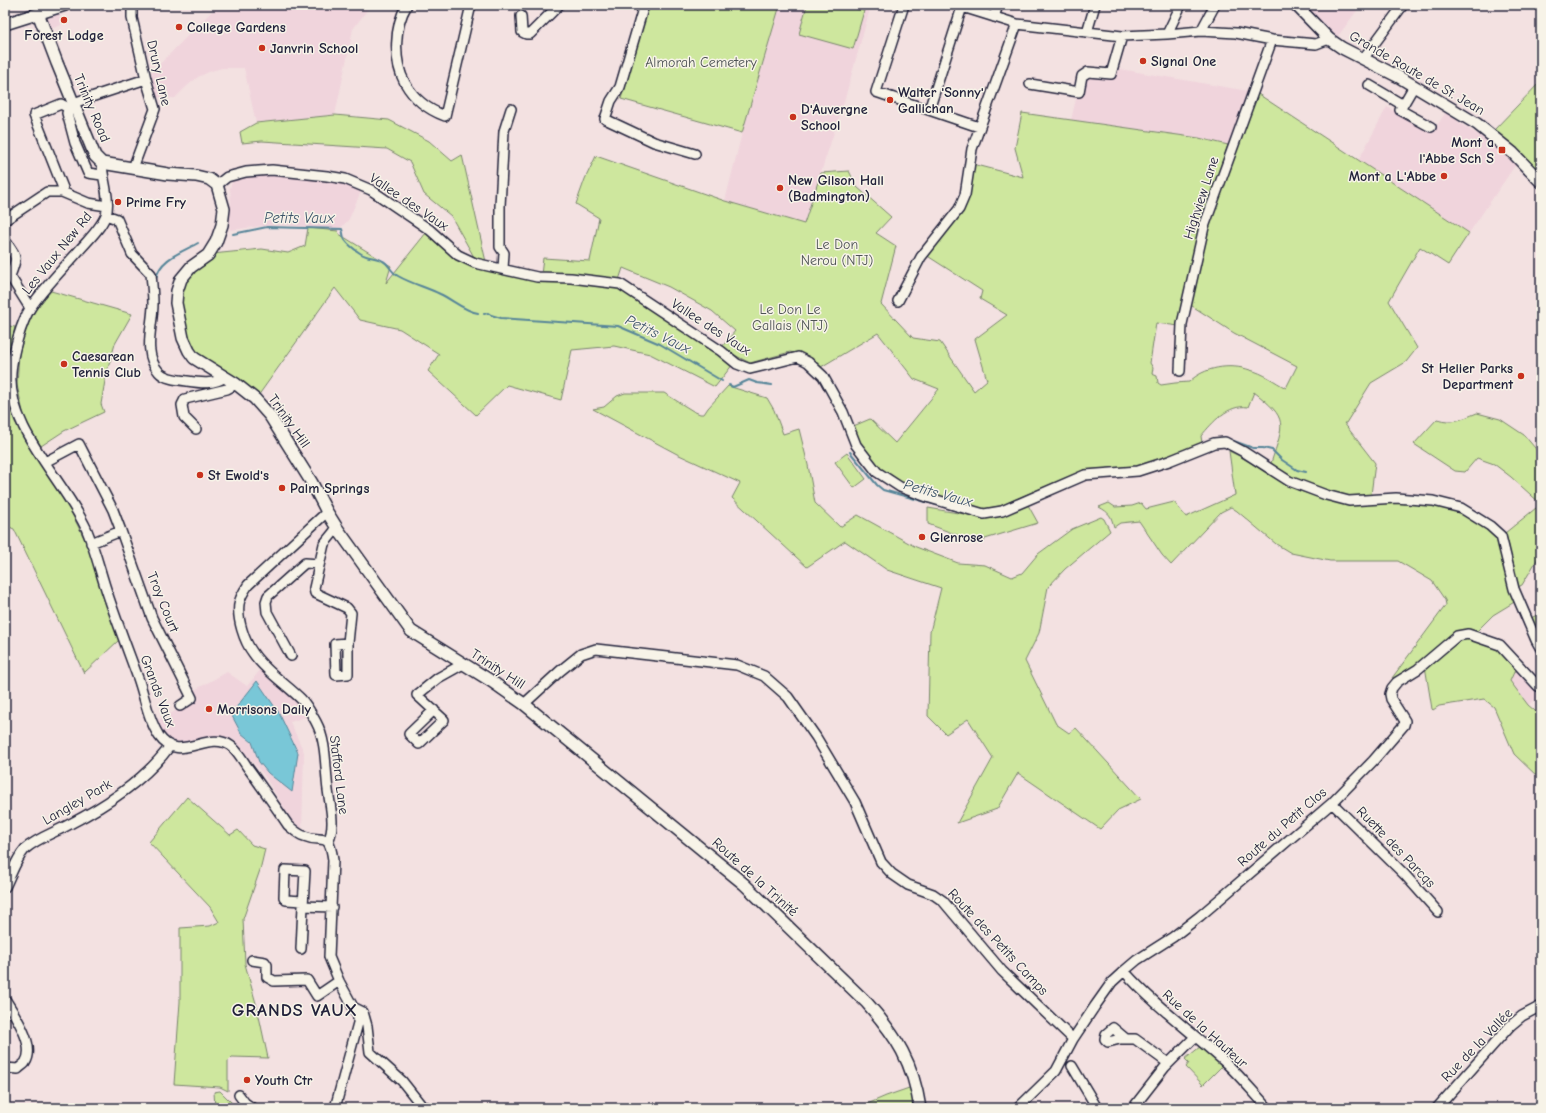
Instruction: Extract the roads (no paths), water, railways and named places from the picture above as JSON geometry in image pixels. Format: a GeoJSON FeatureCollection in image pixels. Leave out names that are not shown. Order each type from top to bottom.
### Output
{"type":"FeatureCollection","features":[{"type":"Feature","properties":{"kind":"main road"},"geometry":{"type":"LineString","coordinates":[[5,24],[41,10],[65,5]]}},
{"type":"Feature","properties":{"kind":"main road","name":"Grande Route de St. Jean"},"geometry":{"type":"LineString","coordinates":[[1296,5],[1330,39],[1414,86],[1477,124],[1513,153],[1541,182]]}},
{"type":"Feature","properties":{"kind":"main road","name":"Trinity Road"},"geometry":{"type":"LineString","coordinates":[[41,10],[73,106],[95,156],[102,163]]}},
{"type":"Feature","properties":{"kind":"main road"},"geometry":{"type":"LineString","coordinates":[[102,163],[168,174],[196,176],[209,179],[217,185]]}},
{"type":"Feature","properties":{"kind":"main road","name":"Trinity Hill"},"geometry":{"type":"LineString","coordinates":[[217,185],[224,209],[222,225],[216,242],[208,255],[191,267],[181,280],[176,291],[176,303],[182,338],[189,352],[201,363],[236,384],[255,399],[270,416],[312,483],[337,528],[411,631],[492,681],[524,704]]}},
{"type":"Feature","properties":{"kind":"main road","name":"Route de la Trinité"},"geometry":{"type":"LineString","coordinates":[[524,704],[738,879],[867,1003],[893,1034],[906,1058],[917,1088],[920,1108]]}},
{"type":"Feature","properties":{"kind":"street","name":"Drury Lane"},"geometry":{"type":"LineString","coordinates":[[132,5],[132,18],[146,79],[155,109],[133,168]]}},
{"type":"Feature","properties":{"kind":"street"},"geometry":{"type":"LineString","coordinates":[[407,5],[404,10],[396,40],[399,64],[405,83],[416,98],[432,111],[445,116],[471,5]]}},
{"type":"Feature","properties":{"kind":"street"},"geometry":{"type":"LineString","coordinates":[[521,16],[522,32],[530,34],[559,5]]}},
{"type":"Feature","properties":{"kind":"street"},"geometry":{"type":"LineString","coordinates":[[644,5],[620,87],[611,101],[605,119],[654,142],[695,154]]}},
{"type":"Feature","properties":{"kind":"street"},"geometry":{"type":"LineString","coordinates":[[904,5],[876,92],[979,128]]}},
{"type":"Feature","properties":{"kind":"street"},"geometry":{"type":"LineString","coordinates":[[994,17],[998,5]]}},
{"type":"Feature","properties":{"kind":"street"},"geometry":{"type":"LineString","coordinates":[[1087,32],[1095,5]]}},
{"type":"Feature","properties":{"kind":"street"},"geometry":{"type":"LineString","coordinates":[[1168,34],[1181,5]]}},
{"type":"Feature","properties":{"kind":"street"},"geometry":{"type":"LineString","coordinates":[[1201,31],[1215,5]]}},
{"type":"Feature","properties":{"kind":"street"},"geometry":{"type":"LineString","coordinates":[[1364,59],[1403,5]]}},
{"type":"Feature","properties":{"kind":"street"},"geometry":{"type":"LineString","coordinates":[[929,110],[959,6],[1017,24],[1122,36],[1201,31],[1236,33],[1272,40],[1316,44],[1330,39]]}},
{"type":"Feature","properties":{"kind":"street"},"geometry":{"type":"LineString","coordinates":[[898,301],[922,257],[959,209],[965,195],[972,149],[1017,24]]}},
{"type":"Feature","properties":{"kind":"street"},"geometry":{"type":"LineString","coordinates":[[1030,84],[1079,92],[1082,76],[1088,72],[1111,74],[1122,36]]}},
{"type":"Feature","properties":{"kind":"street","name":"Highview Lane"},"geometry":{"type":"LineString","coordinates":[[1180,371],[1182,324],[1204,227],[1272,40]]}},
{"type":"Feature","properties":{"kind":"street"},"geometry":{"type":"LineString","coordinates":[[62,192],[63,188],[34,115],[61,104],[73,106],[146,79]]}},
{"type":"Feature","properties":{"kind":"street"},"geometry":{"type":"LineString","coordinates":[[1369,85],[1403,105]]}},
{"type":"Feature","properties":{"kind":"street"},"geometry":{"type":"LineString","coordinates":[[1414,86],[1400,110],[1431,127]]}},
{"type":"Feature","properties":{"kind":"street"},"geometry":{"type":"LineString","coordinates":[[73,106],[68,113],[75,143],[88,174],[102,175]]}},
{"type":"Feature","properties":{"kind":"street"},"geometry":{"type":"LineString","coordinates":[[503,269],[504,253],[500,247],[500,206],[504,131],[511,109]]}},
{"type":"Feature","properties":{"kind":"street","name":"Trinity Road"},"geometry":{"type":"LineString","coordinates":[[102,163],[102,175],[107,194],[106,215]]}},
{"type":"Feature","properties":{"kind":"street","name":"Vallee des Vaux"},"geometry":{"type":"LineString","coordinates":[[217,185],[227,177],[246,172],[272,170],[327,176],[345,180],[371,190],[430,230],[458,255],[475,263],[537,277],[571,278],[620,284],[721,351],[737,364],[750,369],[798,357],[808,362],[823,376],[843,412],[856,445],[877,472],[900,487],[930,498],[984,514],[1002,510],[1085,475],[1138,471],[1169,461],[1214,443],[1225,442],[1290,481],[1326,495],[1349,501],[1396,498],[1433,501],[1460,508],[1490,526],[1501,536],[1514,589],[1541,649]]}},
{"type":"Feature","properties":{"kind":"street"},"geometry":{"type":"LineString","coordinates":[[5,220],[47,192],[62,192],[88,203],[107,206]]}},
{"type":"Feature","properties":{"kind":"street"},"geometry":{"type":"LineString","coordinates":[[106,215],[117,219],[132,254],[151,274],[153,305],[149,351],[152,361],[159,373],[165,377],[198,383],[218,382],[225,377]]}},
{"type":"Feature","properties":{"kind":"street","name":"Les Vaux New Rd"},"geometry":{"type":"LineString","coordinates":[[30,308],[94,234],[106,215]]}},
{"type":"Feature","properties":{"kind":"street"},"geometry":{"type":"LineString","coordinates":[[5,240],[16,257],[10,276],[30,308]]}},
{"type":"Feature","properties":{"kind":"street","name":"Grands Vaux"},"geometry":{"type":"LineString","coordinates":[[30,308],[14,352],[11,374],[11,390],[21,424],[86,528],[139,680],[151,720],[160,737],[170,746],[179,748],[190,747],[213,741],[224,742],[230,745],[242,759],[288,825],[297,833],[305,837],[322,838],[328,841]]}},
{"type":"Feature","properties":{"kind":"street"},"geometry":{"type":"LineString","coordinates":[[196,429],[184,417],[182,405],[185,399],[227,389],[236,384]]}},
{"type":"Feature","properties":{"kind":"street"},"geometry":{"type":"LineString","coordinates":[[45,462],[79,444],[113,510],[121,531],[92,543]]}},
{"type":"Feature","properties":{"kind":"street","name":"Stafford Lane"},"geometry":{"type":"LineString","coordinates":[[327,512],[248,585],[242,594],[239,605],[240,620],[252,652],[262,664],[302,700],[317,723],[322,738],[331,814],[332,834],[328,841]]}},
{"type":"Feature","properties":{"kind":"street"},"geometry":{"type":"LineString","coordinates":[[337,528],[324,544],[314,588],[315,593],[347,608],[351,613],[348,643]]}},
{"type":"Feature","properties":{"kind":"street","name":"Troy Court"},"geometry":{"type":"LineString","coordinates":[[121,531],[152,618],[192,698],[180,706]]}},
{"type":"Feature","properties":{"kind":"street"},"geometry":{"type":"LineString","coordinates":[[291,656],[267,612],[266,602],[268,596],[305,563],[319,564]]}},
{"type":"Feature","properties":{"kind":"street","name":"Route du Petit Clos"},"geometry":{"type":"LineString","coordinates":[[1018,1108],[1056,1071],[1073,1039],[1112,982],[1137,960],[1173,937],[1200,916],[1332,803],[1373,761],[1404,725],[1404,718],[1393,704],[1390,694],[1396,682],[1418,669],[1457,636],[1468,634],[1500,645],[1538,686],[1541,687]]}},
{"type":"Feature","properties":{"kind":"street","name":"Route des Petits Camps"},"geometry":{"type":"LineString","coordinates":[[524,704],[581,654],[596,649],[737,665],[764,676],[788,697],[816,737],[855,802],[881,862],[892,874],[908,885],[933,894],[943,901],[1002,971],[1073,1039]]}},
{"type":"Feature","properties":{"kind":"street"},"geometry":{"type":"LineString","coordinates":[[434,710],[417,695],[438,678],[463,664]]}},
{"type":"Feature","properties":{"kind":"street","name":"Langley Park"},"geometry":{"type":"LineString","coordinates":[[5,887],[24,850],[32,843],[72,824],[116,796],[145,774],[170,746]]}},
{"type":"Feature","properties":{"kind":"street","name":"Ruette des Parcqs"},"geometry":{"type":"LineString","coordinates":[[1332,803],[1405,875],[1438,912]]}},
{"type":"Feature","properties":{"kind":"street"},"geometry":{"type":"LineString","coordinates":[[328,841],[332,848],[333,860],[332,907],[328,952],[333,970],[358,1016],[358,1023],[335,1108]]}},
{"type":"Feature","properties":{"kind":"street"},"geometry":{"type":"LineString","coordinates":[[302,949],[303,903],[332,907]]}},
{"type":"Feature","properties":{"kind":"street"},"geometry":{"type":"LineString","coordinates":[[252,960],[265,962],[267,965],[267,977],[274,981],[307,980],[317,996],[339,981]]}},
{"type":"Feature","properties":{"kind":"street","name":"Rue de la Hauteur"},"geometry":{"type":"LineString","coordinates":[[1124,971],[1141,991],[1226,1064],[1268,1108]]}},
{"type":"Feature","properties":{"kind":"street"},"geometry":{"type":"LineString","coordinates":[[5,999],[28,1042],[29,1052],[25,1062],[18,1069],[5,1068]]}},
{"type":"Feature","properties":{"kind":"street","name":"Rue de la Vallée"},"geometry":{"type":"LineString","coordinates":[[1437,1108],[1510,1026],[1522,1016],[1541,1006]]}},
{"type":"Feature","properties":{"kind":"street"},"geometry":{"type":"LineString","coordinates":[[353,1007],[363,1012],[367,1026],[370,1052],[402,1081],[421,1105],[430,1108]]}},
{"type":"Feature","properties":{"kind":"street"},"geometry":{"type":"LineString","coordinates":[[1133,1108],[1168,1063],[1195,1037]]}},
{"type":"Feature","properties":{"kind":"street"},"geometry":{"type":"LineString","coordinates":[[1126,1039],[1135,1039],[1168,1063]]}},
{"type":"Feature","properties":{"kind":"street"},"geometry":{"type":"LineString","coordinates":[[1072,1066],[1097,1108]]}},
{"type":"Feature","properties":{"kind":"street"},"geometry":{"type":"LineString","coordinates":[[239,1094],[244,1103],[252,1108]]}},
{"type":"Feature","properties":{"kind":"water"},"geometry":{"type":"Polygon","coordinates":[[[257,681],[279,713],[298,753],[292,792],[268,773],[259,762],[252,742],[241,733],[231,714],[257,681]]]}},
{"type":"Feature","properties":{"kind":"waterway","name":"Petits Vaux"},"geometry":{"type":"LineString","coordinates":[[233,234],[267,227],[342,229],[344,238],[347,242],[363,255],[380,259],[385,262],[398,276],[445,296],[463,308],[478,313]]}},
{"type":"Feature","properties":{"kind":"waterway","name":"Petits Vaux"},"geometry":{"type":"LineString","coordinates":[[156,279],[158,272],[166,261],[198,243]]}},
{"type":"Feature","properties":{"kind":"waterway","name":"Petits Vaux"},"geometry":{"type":"LineString","coordinates":[[484,314],[488,313],[501,318],[618,326],[660,344],[722,381]]}},
{"type":"Feature","properties":{"kind":"waterway","name":"Petits Vaux"},"geometry":{"type":"LineString","coordinates":[[729,385],[733,387],[749,380],[757,383],[772,385]]}},
{"type":"Feature","properties":{"kind":"waterway","name":"Petits Vaux"},"geometry":{"type":"LineString","coordinates":[[1231,440],[1253,448],[1272,450],[1282,460],[1297,470],[1306,472]]}},
{"type":"Feature","properties":{"kind":"waterway","name":"Petits Vaux"},"geometry":{"type":"LineString","coordinates":[[850,452],[877,485],[883,490],[958,511]]}},
{"type":"Feature","properties":{"kind":"place","name":"Forest Lodge"},"geometry":{"type":"Point","coordinates":[64,20]}},
{"type":"Feature","properties":{"kind":"place","name":"College Gardens"},"geometry":{"type":"Point","coordinates":[179,27]}},
{"type":"Feature","properties":{"kind":"place","name":"Janvrin School"},"geometry":{"type":"Point","coordinates":[262,48]}},
{"type":"Feature","properties":{"kind":"place","name":"Signal One"},"geometry":{"type":"Point","coordinates":[1143,61]}},
{"type":"Feature","properties":{"kind":"place","name":"Walter 'Sonny' Gallichan"},"geometry":{"type":"Point","coordinates":[890,100]}},
{"type":"Feature","properties":{"kind":"place","name":"D'Auvergne School"},"geometry":{"type":"Point","coordinates":[793,117]}},
{"type":"Feature","properties":{"kind":"place","name":"Mont a l'Abbe Sch S"},"geometry":{"type":"Point","coordinates":[1502,150]}},
{"type":"Feature","properties":{"kind":"place","name":"Mont a L'Abbe"},"geometry":{"type":"Point","coordinates":[1444,176]}},
{"type":"Feature","properties":{"kind":"place","name":"New Gilson Hall (Badmington)"},"geometry":{"type":"Point","coordinates":[780,188]}},
{"type":"Feature","properties":{"kind":"place","name":"Prime Fry"},"geometry":{"type":"Point","coordinates":[118,202]}},
{"type":"Feature","properties":{"kind":"place","name":"Caesarean Tennis Club"},"geometry":{"type":"Point","coordinates":[64,364]}},
{"type":"Feature","properties":{"kind":"place","name":"St Helier Parks Department"},"geometry":{"type":"Point","coordinates":[1521,376]}},
{"type":"Feature","properties":{"kind":"place","name":"St Ewold's"},"geometry":{"type":"Point","coordinates":[200,475]}},
{"type":"Feature","properties":{"kind":"place","name":"Palm Springs"},"geometry":{"type":"Point","coordinates":[282,488]}},
{"type":"Feature","properties":{"kind":"place","name":"Glenrose"},"geometry":{"type":"Point","coordinates":[922,537]}},
{"type":"Feature","properties":{"kind":"place","name":"Morrisons Daily"},"geometry":{"type":"Point","coordinates":[209,709]}},
{"type":"Feature","properties":{"kind":"place","name":"Youth Ctr"},"geometry":{"type":"Point","coordinates":[247,1080]}},
{"type":"Feature","properties":{"kind":"district","name":"GRANDS VAUX"},"geometry":{"type":"Point","coordinates":[295,1010]}},
{"type":"Feature","properties":{"kind":"park label","name":"Almorah Cemetery"},"geometry":{"type":"Point","coordinates":[701,62]}},
{"type":"Feature","properties":{"kind":"park label","name":"Le Don Nerou (NTJ)"},"geometry":{"type":"Point","coordinates":[837,252]}},
{"type":"Feature","properties":{"kind":"park label","name":"Le Don Le Gallais (NTJ)"},"geometry":{"type":"Point","coordinates":[790,318]}}]}
